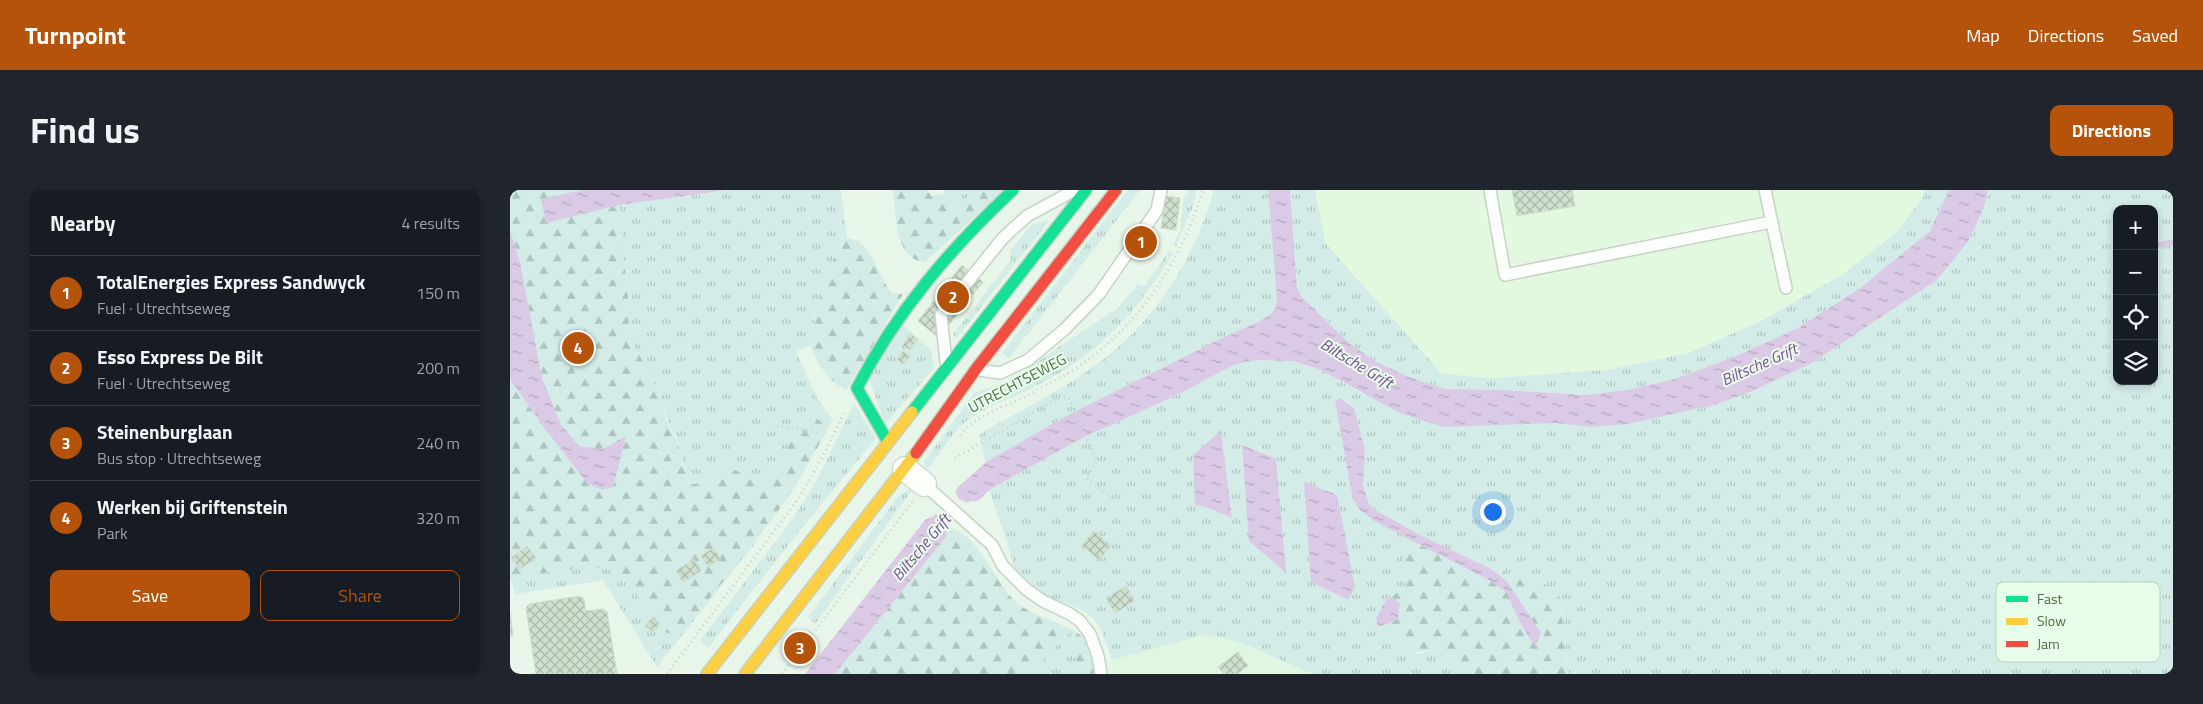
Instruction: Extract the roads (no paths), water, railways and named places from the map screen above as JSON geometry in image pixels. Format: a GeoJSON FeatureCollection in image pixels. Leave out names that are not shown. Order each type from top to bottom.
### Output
{"type":"FeatureCollection","features":[{"type":"Feature","properties":{"kind":"main road"},"geometry":{"type":"LineString","coordinates":[[888,442],[857,388],[868,363],[919,290],[973,226],[1013,190]]}},
{"type":"Feature","properties":{"kind":"main road"},"geometry":{"type":"LineString","coordinates":[[707,674],[1086,190]]}},
{"type":"Feature","properties":{"kind":"main road","name":"UTRECHTSEWEG"},"geometry":{"type":"LineString","coordinates":[[745,674],[905,469],[976,369],[1116,190]]}},
{"type":"Feature","properties":{"kind":"street"},"geometry":{"type":"LineString","coordinates":[[905,469],[924,484]]}},
{"type":"Feature","properties":{"kind":"lane"},"geometry":{"type":"LineString","coordinates":[[947,368],[941,315],[1003,238],[1027,216],[1075,190]]}},
{"type":"Feature","properties":{"kind":"lane"},"geometry":{"type":"LineString","coordinates":[[976,369],[1000,373],[1028,360],[1065,329],[1099,294],[1156,210],[1162,190]]}},
{"type":"Feature","properties":{"kind":"lane"},"geometry":{"type":"LineString","coordinates":[[1490,190],[1505,275],[1770,222]]}},
{"type":"Feature","properties":{"kind":"lane"},"geometry":{"type":"LineString","coordinates":[[1765,190],[1770,222],[1786,288]]}},
{"type":"Feature","properties":{"kind":"lane"},"geometry":{"type":"LineString","coordinates":[[924,484],[992,545],[1003,566],[1027,590],[1080,621],[1090,634],[1098,656],[1101,674]]}},
{"type":"Feature","properties":{"kind":"water"},"geometry":{"type":"Polygon","coordinates":[[[583,190],[728,190],[619,205],[546,223],[541,199],[583,190]]]}},
{"type":"Feature","properties":{"kind":"water","name":"Biltsche Grift"},"geometry":{"type":"Polygon","coordinates":[[[1268,190],[1290,190],[1297,287],[1301,296],[1349,343],[1375,361],[1409,377],[1445,389],[1586,395],[1627,390],[1675,379],[1736,356],[1798,328],[1860,288],[1930,231],[1949,190],[1988,190],[1984,207],[1969,240],[1937,280],[1812,363],[1748,393],[1714,405],[1628,424],[1590,427],[1555,423],[1444,427],[1400,413],[1321,370],[1293,361],[1255,360],[1234,365],[1171,398],[1082,438],[989,490],[978,500],[970,501],[947,526],[946,537],[835,674],[805,674],[925,520],[934,516],[957,488],[986,462],[1068,415],[1258,322],[1272,313],[1277,302],[1268,190]]]}},
{"type":"Feature","properties":{"kind":"water"},"geometry":{"type":"Polygon","coordinates":[[[510,230],[520,262],[542,378],[561,425],[579,446],[603,449],[626,436],[613,487],[602,490],[587,483],[510,379],[510,230]]]}},
{"type":"Feature","properties":{"kind":"water"},"geometry":{"type":"Polygon","coordinates":[[[1340,398],[1354,408],[1365,451],[1363,486],[1370,507],[1418,534],[1493,570],[1508,583],[1541,633],[1535,647],[1519,621],[1507,593],[1489,580],[1376,522],[1359,509],[1353,499],[1335,401],[1340,398]]]}},
{"type":"Feature","properties":{"kind":"water"},"geometry":{"type":"Polygon","coordinates":[[[1221,431],[1232,518],[1206,507],[1195,505],[1193,455],[1221,431]]]}},
{"type":"Feature","properties":{"kind":"water"},"geometry":{"type":"Polygon","coordinates":[[[1242,445],[1276,459],[1286,573],[1249,541],[1242,445]]]}},
{"type":"Feature","properties":{"kind":"water"},"geometry":{"type":"Polygon","coordinates":[[[1304,482],[1337,495],[1355,587],[1348,600],[1311,582],[1304,482]]]}},
{"type":"Feature","properties":{"kind":"water"},"geometry":{"type":"Polygon","coordinates":[[[1391,597],[1400,603],[1398,619],[1378,626],[1376,618],[1386,600],[1391,597]]]}},
{"type":"Feature","properties":{"kind":"waterway"},"geometry":{"type":"LineString","coordinates":[[2158,245],[2173,242]]}},
{"type":"Feature","properties":{"kind":"place","name":"TotalEnergies Express Sandwyck"},"geometry":{"type":"Point","coordinates":[1141,242]}},
{"type":"Feature","properties":{"kind":"place","name":"Esso Express De Bilt"},"geometry":{"type":"Point","coordinates":[953,297]}},
{"type":"Feature","properties":{"kind":"place","name":"Werken bij Griftenstein"},"geometry":{"type":"Point","coordinates":[578,348]}},
{"type":"Feature","properties":{"kind":"place","name":"Steinenburglaan"},"geometry":{"type":"Point","coordinates":[800,648]}}]}
